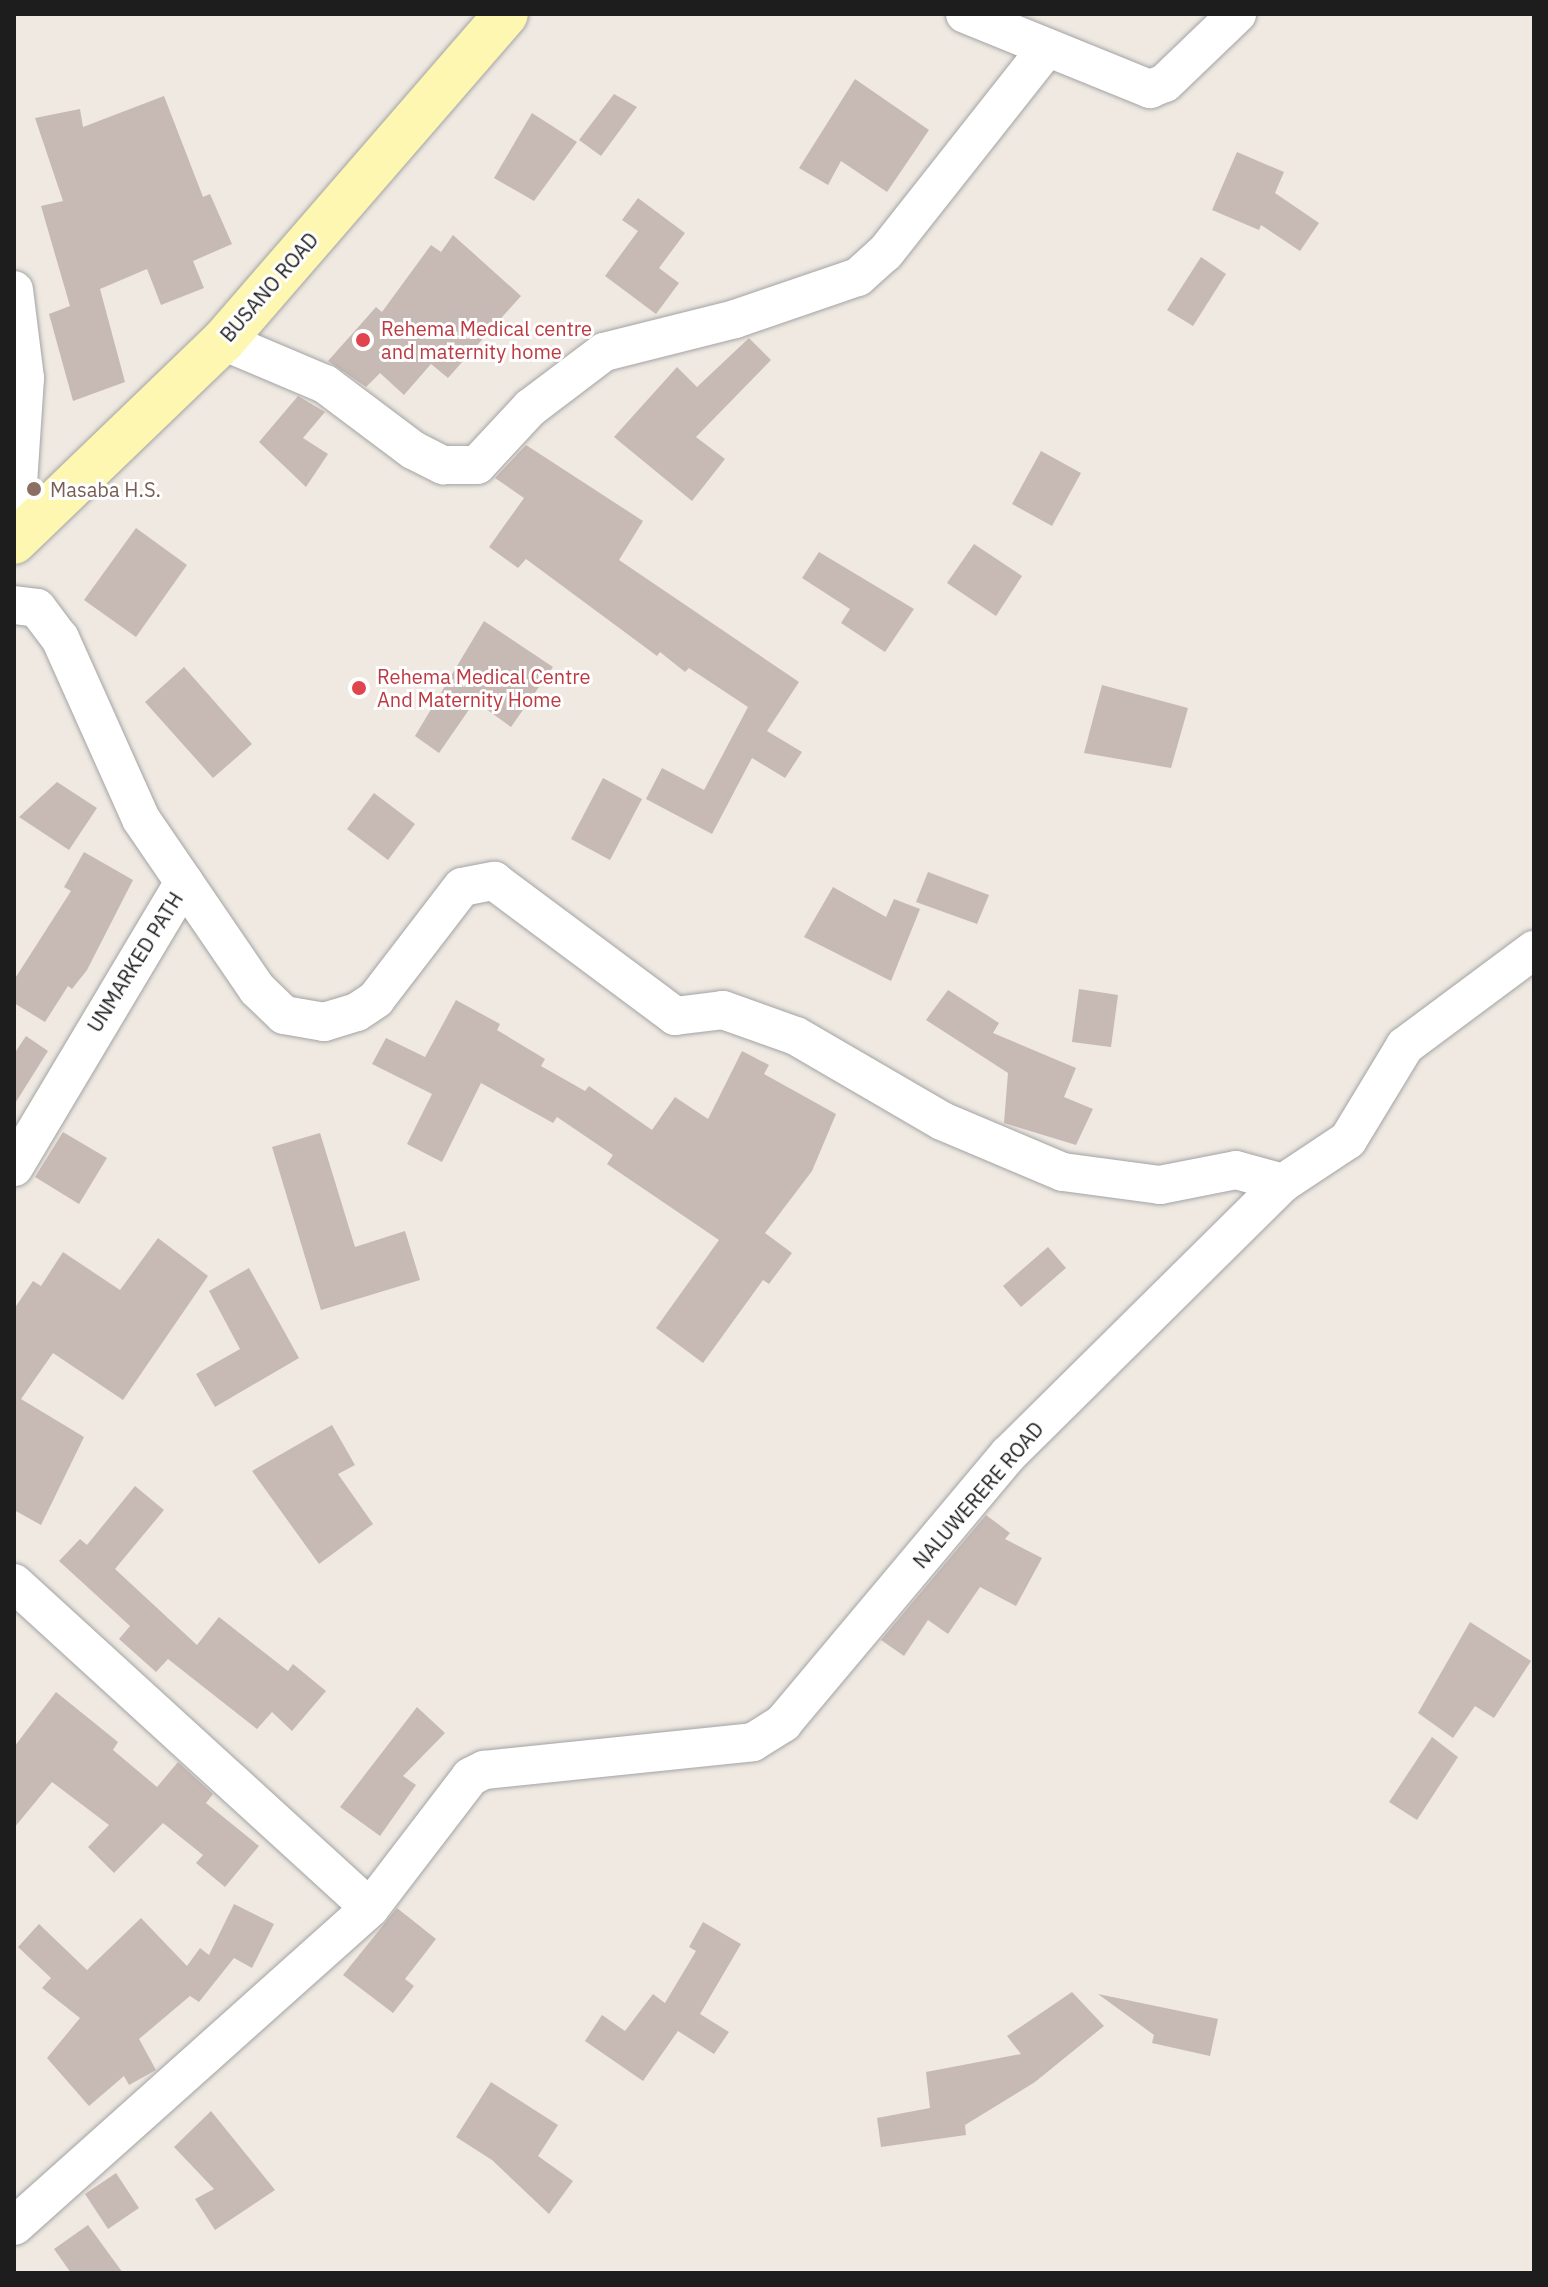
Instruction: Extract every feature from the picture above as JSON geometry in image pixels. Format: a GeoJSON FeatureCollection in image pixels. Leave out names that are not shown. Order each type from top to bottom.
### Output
{"type":"FeatureCollection","features":[{"type":"Feature","properties":{"kind":"street","name":"BUSANO ROAD"},"geometry":{"type":"LineString","coordinates":[[14,542],[223,341],[506,14]]}},
{"type":"Feature","properties":{"kind":"street"},"geometry":{"type":"LineString","coordinates":[[965,14],[1150,89],[1165,83],[1237,14]]}},
{"type":"Feature","properties":{"kind":"street"},"geometry":{"type":"LineString","coordinates":[[223,341],[325,384],[433,460],[459,469],[477,465],[530,408],[604,352],[735,319],[858,277],[885,253],[1047,48]]}},
{"type":"Feature","properties":{"kind":"street"},"geometry":{"type":"LineString","coordinates":[[14,290],[25,378],[14,542]]}},
{"type":"Feature","properties":{"kind":"street","name":"UNMARKED PATH"},"geometry":{"type":"LineString","coordinates":[[14,605],[37,608],[60,638],[141,819],[184,882],[14,1167]]}},
{"type":"Feature","properties":{"kind":"street"},"geometry":{"type":"LineString","coordinates":[[184,882],[257,989],[284,1015],[324,1022],[357,1012],[376,999],[462,887],[478,879],[494,881],[675,1016],[723,1010],[796,1036],[942,1121],[1063,1172],[1160,1185],[1236,1170],[1283,1183]]}},
{"type":"Feature","properties":{"kind":"street","name":"NALUWERERE ROAD"},"geometry":{"type":"LineString","coordinates":[[14,2226],[370,1908],[470,1777],[484,1770],[753,1742],[783,1723],[1009,1454],[1283,1183],[1348,1140],[1405,1046],[1534,950]]}},
{"type":"Feature","properties":{"kind":"street"},"geometry":{"type":"LineString","coordinates":[[14,1583],[370,1908]]}},
{"type":"Feature","properties":{"kind":"building"},"geometry":{"type":"Polygon","coordinates":[[[855,79],[929,130],[887,192],[841,161],[828,185],[799,168],[855,79]]]}},
{"type":"Feature","properties":{"kind":"building"},"geometry":{"type":"Polygon","coordinates":[[[614,94],[637,107],[601,156],[579,140],[614,94]]]}},
{"type":"Feature","properties":{"kind":"building"},"geometry":{"type":"Polygon","coordinates":[[[164,96],[203,197],[210,194],[232,244],[193,261],[204,288],[161,305],[147,269],[100,289],[125,382],[73,401],[49,314],[70,306],[41,206],[63,201],[35,118],[80,109],[83,127],[164,96]]]}},
{"type":"Feature","properties":{"kind":"building"},"geometry":{"type":"Polygon","coordinates":[[[532,113],[577,142],[534,201],[494,178],[532,113]]]}},
{"type":"Feature","properties":{"kind":"building"},"geometry":{"type":"Polygon","coordinates":[[[1237,152],[1284,172],[1275,193],[1319,223],[1300,251],[1261,225],[1259,230],[1212,210],[1237,152]]]}},
{"type":"Feature","properties":{"kind":"building"},"geometry":{"type":"Polygon","coordinates":[[[638,198],[685,233],[659,268],[679,283],[656,314],[605,276],[638,231],[622,220],[638,198]]]}},
{"type":"Feature","properties":{"kind":"building"},"geometry":{"type":"Polygon","coordinates":[[[453,235],[521,296],[448,378],[431,364],[404,395],[380,373],[366,387],[328,361],[376,307],[382,312],[431,245],[441,252],[453,235]]]}},
{"type":"Feature","properties":{"kind":"building"},"geometry":{"type":"Polygon","coordinates":[[[1201,257],[1226,274],[1193,326],[1167,310],[1201,257]]]}},
{"type":"Feature","properties":{"kind":"building"},"geometry":{"type":"Polygon","coordinates":[[[749,338],[771,360],[696,437],[725,459],[692,501],[614,437],[677,367],[697,387],[749,338]]]}},
{"type":"Feature","properties":{"kind":"building"},"geometry":{"type":"Polygon","coordinates":[[[298,396],[325,412],[303,438],[328,454],[306,487],[259,442],[298,396]]]}},
{"type":"Feature","properties":{"kind":"building"},"geometry":{"type":"Polygon","coordinates":[[[526,445],[643,521],[619,560],[799,682],[767,731],[802,752],[785,778],[752,758],[712,834],[646,799],[662,768],[704,790],[748,707],[689,668],[685,672],[660,652],[657,656],[526,559],[518,568],[489,547],[524,498],[495,478],[526,445]]]}},
{"type":"Feature","properties":{"kind":"building"},"geometry":{"type":"Polygon","coordinates":[[[1041,451],[1081,473],[1052,526],[1012,504],[1041,451]]]}},
{"type":"Feature","properties":{"kind":"building"},"geometry":{"type":"Polygon","coordinates":[[[136,528],[187,565],[136,637],[84,600],[136,528]]]}},
{"type":"Feature","properties":{"kind":"building"},"geometry":{"type":"Polygon","coordinates":[[[974,544],[1022,576],[996,616],[947,583],[974,544]]]}},
{"type":"Feature","properties":{"kind":"building"},"geometry":{"type":"Polygon","coordinates":[[[819,552],[914,609],[885,652],[841,623],[850,609],[802,578],[819,552]]]}},
{"type":"Feature","properties":{"kind":"building"},"geometry":{"type":"Polygon","coordinates":[[[484,621],[553,667],[511,727],[475,701],[439,753],[415,736],[484,621]]]}},
{"type":"Feature","properties":{"kind":"building"},"geometry":{"type":"Polygon","coordinates":[[[184,667],[252,744],[213,778],[145,702],[184,667]]]}},
{"type":"Feature","properties":{"kind":"building"},"geometry":{"type":"Polygon","coordinates":[[[1102,685],[1188,708],[1171,768],[1084,753],[1102,685]]]}},
{"type":"Feature","properties":{"kind":"building"},"geometry":{"type":"Polygon","coordinates":[[[603,778],[642,799],[610,860],[571,839],[603,778]]]}},
{"type":"Feature","properties":{"kind":"building"},"geometry":{"type":"Polygon","coordinates":[[[57,782],[97,808],[69,850],[19,817],[57,782]]]}},
{"type":"Feature","properties":{"kind":"building"},"geometry":{"type":"Polygon","coordinates":[[[374,793],[415,824],[388,860],[347,829],[374,793]]]}},
{"type":"Feature","properties":{"kind":"building"},"geometry":{"type":"Polygon","coordinates":[[[84,852],[133,880],[87,970],[72,989],[68,986],[45,1022],[14,1003],[14,980],[71,891],[64,887],[84,852]]]}},
{"type":"Feature","properties":{"kind":"building"},"geometry":{"type":"Polygon","coordinates":[[[928,872],[989,895],[977,924],[916,902],[928,872]]]}},
{"type":"Feature","properties":{"kind":"building"},"geometry":{"type":"Polygon","coordinates":[[[833,887],[886,917],[894,899],[920,909],[891,981],[804,937],[833,887]]]}},
{"type":"Feature","properties":{"kind":"building"},"geometry":{"type":"Polygon","coordinates":[[[1079,989],[1118,995],[1111,1047],[1072,1042],[1079,989]]]}},
{"type":"Feature","properties":{"kind":"building"},"geometry":{"type":"Polygon","coordinates":[[[948,990],[999,1023],[993,1033],[1076,1068],[1064,1097],[1093,1109],[1076,1145],[1004,1123],[1008,1073],[926,1020],[948,990]]]}},
{"type":"Feature","properties":{"kind":"building"},"geometry":{"type":"Polygon","coordinates":[[[456,1000],[500,1024],[497,1030],[545,1059],[541,1066],[585,1091],[589,1086],[652,1130],[675,1097],[708,1119],[742,1051],[769,1065],[764,1074],[836,1114],[812,1171],[765,1233],[792,1253],[769,1284],[763,1280],[703,1363],[656,1328],[719,1240],[607,1164],[613,1155],[557,1117],[553,1123],[481,1083],[442,1162],[407,1144],[432,1094],[372,1064],[386,1038],[425,1057],[456,1000]]]}},
{"type":"Feature","properties":{"kind":"building"},"geometry":{"type":"Polygon","coordinates":[[[26,1036],[48,1051],[14,1105],[14,1054],[26,1036]]]}},
{"type":"Feature","properties":{"kind":"building"},"geometry":{"type":"Polygon","coordinates":[[[63,1132],[107,1158],[79,1204],[35,1177],[63,1132]]]}},
{"type":"Feature","properties":{"kind":"building"},"geometry":{"type":"Polygon","coordinates":[[[320,1133],[355,1247],[405,1231],[420,1280],[321,1310],[272,1147],[320,1133]]]}},
{"type":"Feature","properties":{"kind":"building"},"geometry":{"type":"Polygon","coordinates":[[[158,1238],[208,1276],[123,1400],[53,1353],[21,1399],[84,1437],[41,1525],[14,1510],[14,1309],[33,1281],[41,1286],[63,1252],[120,1290],[158,1238]]]}},
{"type":"Feature","properties":{"kind":"building"},"geometry":{"type":"Polygon","coordinates":[[[1048,1247],[1066,1268],[1021,1307],[1003,1286],[1048,1247]]]}},
{"type":"Feature","properties":{"kind":"building"},"geometry":{"type":"Polygon","coordinates":[[[249,1268],[299,1358],[215,1407],[196,1374],[240,1349],[209,1291],[249,1268]]]}},
{"type":"Feature","properties":{"kind":"building"},"geometry":{"type":"Polygon","coordinates":[[[332,1425],[355,1465],[338,1474],[373,1524],[319,1564],[252,1471],[332,1425]]]}},
{"type":"Feature","properties":{"kind":"building"},"geometry":{"type":"Polygon","coordinates":[[[135,1486],[164,1510],[115,1569],[197,1645],[219,1617],[288,1671],[293,1664],[326,1691],[292,1731],[272,1712],[257,1729],[168,1659],[156,1672],[119,1639],[130,1626],[59,1561],[80,1539],[87,1545],[135,1486]]]}},
{"type":"Feature","properties":{"kind":"building"},"geometry":{"type":"Polygon","coordinates":[[[986,1515],[1010,1533],[1005,1539],[1042,1558],[1016,1606],[980,1587],[948,1634],[928,1620],[904,1656],[881,1640],[986,1515]]]}},
{"type":"Feature","properties":{"kind":"building"},"geometry":{"type":"Polygon","coordinates":[[[1470,1622],[1531,1661],[1494,1718],[1475,1706],[1453,1738],[1418,1713],[1470,1622]]]}},
{"type":"Feature","properties":{"kind":"building"},"geometry":{"type":"Polygon","coordinates":[[[56,1692],[118,1742],[113,1750],[157,1787],[178,1762],[213,1794],[206,1803],[259,1846],[225,1887],[196,1863],[203,1855],[163,1823],[114,1873],[88,1847],[109,1825],[52,1782],[14,1828],[14,1747],[56,1692]]]}},
{"type":"Feature","properties":{"kind":"building"},"geometry":{"type":"Polygon","coordinates":[[[417,1707],[445,1733],[403,1776],[416,1785],[380,1836],[340,1807],[417,1707]]]}},
{"type":"Feature","properties":{"kind":"building"},"geometry":{"type":"Polygon","coordinates":[[[1432,1737],[1458,1757],[1417,1820],[1389,1802],[1432,1737]]]}},
{"type":"Feature","properties":{"kind":"building"},"geometry":{"type":"Polygon","coordinates":[[[234,1904],[274,1924],[252,1968],[234,1958],[199,2002],[190,1996],[139,2039],[156,2070],[129,2085],[124,2076],[89,2106],[47,2058],[80,2018],[42,1988],[51,1978],[18,1947],[39,1924],[87,1970],[141,1918],[187,1966],[200,1948],[209,1955],[234,1904]]]}},
{"type":"Feature","properties":{"kind":"building"},"geometry":{"type":"Polygon","coordinates":[[[397,1908],[436,1939],[405,1979],[414,1986],[393,2013],[343,1975],[397,1908]]]}},
{"type":"Feature","properties":{"kind":"building"},"geometry":{"type":"Polygon","coordinates":[[[703,1922],[741,1944],[700,2014],[729,2032],[714,2054],[678,2031],[643,2081],[585,2041],[602,2015],[625,2031],[653,1994],[665,2003],[696,1951],[689,1947],[703,1922]]]}},
{"type":"Feature","properties":{"kind":"building"},"geometry":{"type":"Polygon","coordinates":[[[1072,1992],[1104,2026],[1035,2082],[965,2125],[966,2135],[881,2147],[877,2118],[930,2108],[926,2072],[1021,2054],[1007,2036],[1072,1992]]]}},
{"type":"Feature","properties":{"kind":"building"},"geometry":{"type":"Polygon","coordinates":[[[1098,1994],[1218,2019],[1210,2056],[1152,2043],[1154,2035],[1098,1994]]]}},
{"type":"Feature","properties":{"kind":"building"},"geometry":{"type":"Polygon","coordinates":[[[491,2082],[558,2125],[538,2156],[573,2181],[549,2214],[492,2160],[456,2137],[491,2082]]]}},
{"type":"Feature","properties":{"kind":"building"},"geometry":{"type":"Polygon","coordinates":[[[211,2111],[275,2190],[215,2230],[195,2199],[214,2189],[174,2147],[211,2111]]]}},
{"type":"Feature","properties":{"kind":"building"},"geometry":{"type":"Polygon","coordinates":[[[116,2173],[139,2208],[108,2229],[85,2194],[116,2173]]]}},
{"type":"Feature","properties":{"kind":"building"},"geometry":{"type":"Polygon","coordinates":[[[88,2225],[123,2273],[71,2273],[54,2249],[88,2225]]]}},
{"type":"Feature","properties":{"kind":"place","name":"Rehema Medical centre and maternity home"},"geometry":{"type":"Point","coordinates":[363,340]}},
{"type":"Feature","properties":{"kind":"place","name":"Masaba H.S."},"geometry":{"type":"Point","coordinates":[34,489]}},
{"type":"Feature","properties":{"kind":"place","name":"Rehema Medical Centre And Maternity Home"},"geometry":{"type":"Point","coordinates":[359,688]}}]}
